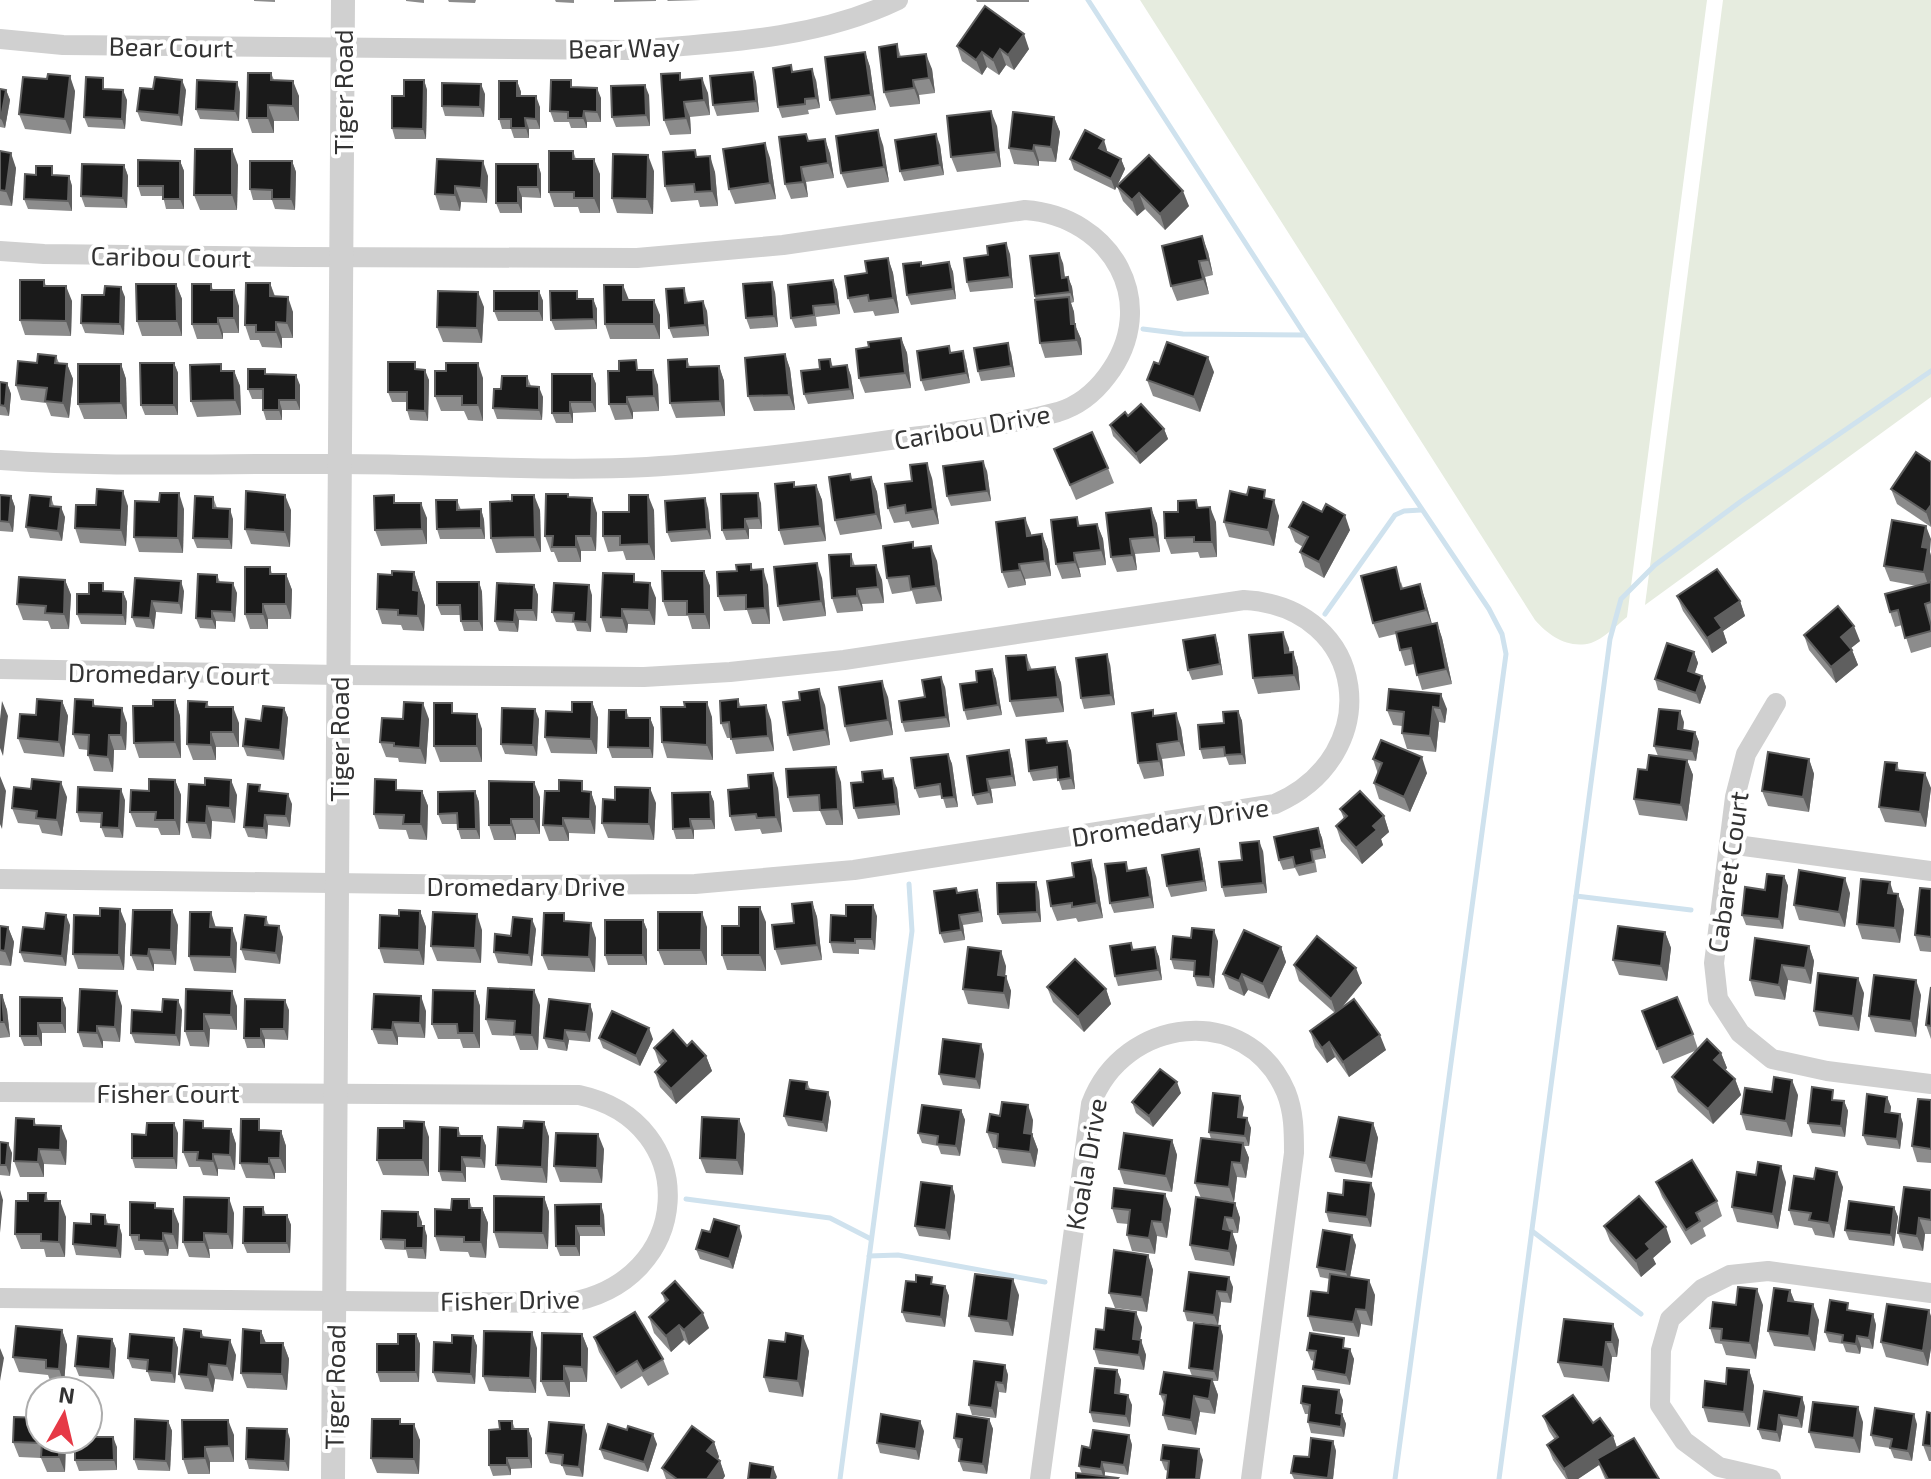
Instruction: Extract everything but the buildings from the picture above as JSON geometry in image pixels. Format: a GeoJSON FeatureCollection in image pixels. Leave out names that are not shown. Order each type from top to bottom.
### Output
{"type":"FeatureCollection","features":[{"type":"Feature","properties":{"kind":"street","name":"Tiger Road"},"geometry":{"type":"LineString","coordinates":[[333,1479],[343,0]]}},
{"type":"Feature","properties":{"kind":"street","name":"Bear Way"},"geometry":{"type":"LineString","coordinates":[[343,48],[629,50],[719,43],[808,31],[865,16],[898,0]]}},
{"type":"Feature","properties":{"kind":"street","name":"Bear Court"},"geometry":{"type":"LineString","coordinates":[[0,39],[63,45],[343,48]]}},
{"type":"Feature","properties":{"kind":"street","name":"Caribou Drive"},"geometry":{"type":"LineString","coordinates":[[339,464],[643,467],[765,458],[983,427],[1061,411],[1091,394],[1122,353],[1129,319],[1126,285],[1121,269],[1106,247],[1075,223],[1038,211],[1012,211],[710,254],[637,258],[342,257]]}},
{"type":"Feature","properties":{"kind":"street","name":"Caribou Court"},"geometry":{"type":"LineString","coordinates":[[0,251],[342,257]]}},
{"type":"Feature","properties":{"kind":"street"},"geometry":{"type":"LineString","coordinates":[[0,460],[190,466],[339,464]]}},
{"type":"Feature","properties":{"kind":"street","name":"Dromedary Drive"},"geometry":{"type":"LineString","coordinates":[[338,883],[650,885],[763,880],[854,870],[1258,809],[1292,797],[1321,775],[1343,742],[1349,722],[1350,701],[1348,681],[1340,657],[1312,623],[1287,608],[1244,600],[844,660],[730,672],[644,677],[339,675]]}},
{"type":"Feature","properties":{"kind":"street","name":"Dromedary Court"},"geometry":{"type":"LineString","coordinates":[[0,669],[339,675]]}},
{"type":"Feature","properties":{"kind":"street","name":"Cabaret Court"},"geometry":{"type":"LineString","coordinates":[[1776,703],[1746,754],[1735,797],[1714,963],[1718,999],[1740,1033],[1772,1059],[1827,1071],[1931,1084]]}},
{"type":"Feature","properties":{"kind":"street"},"geometry":{"type":"LineString","coordinates":[[1729,844],[1931,871]]}},
{"type":"Feature","properties":{"kind":"street"},"geometry":{"type":"LineString","coordinates":[[0,879],[338,883]]}},
{"type":"Feature","properties":{"kind":"street","name":"Koala Drive"},"geometry":{"type":"LineString","coordinates":[[1040,1479],[1091,1104],[1101,1081],[1125,1054],[1157,1037],[1190,1031],[1215,1033],[1239,1041],[1265,1061],[1285,1089],[1294,1126],[1294,1153],[1251,1479]]}},
{"type":"Feature","properties":{"kind":"street","name":"Fisher Court"},"geometry":{"type":"LineString","coordinates":[[0,1092],[336,1094]]}},
{"type":"Feature","properties":{"kind":"street","name":"Fisher Drive"},"geometry":{"type":"LineString","coordinates":[[335,1301],[565,1303],[585,1300],[622,1284],[650,1255],[660,1237],[668,1196],[657,1153],[643,1132],[625,1114],[591,1098],[567,1094],[336,1094]]}},
{"type":"Feature","properties":{"kind":"street"},"geometry":{"type":"LineString","coordinates":[[1771,1479],[1719,1467],[1684,1441],[1660,1405],[1661,1350],[1670,1319],[1702,1289],[1730,1275],[1768,1271],[1931,1293]]}},
{"type":"Feature","properties":{"kind":"street"},"geometry":{"type":"LineString","coordinates":[[0,1298],[335,1301]]}},
{"type":"Feature","properties":{"kind":"shaded area"},"geometry":{"type":"Polygon","coordinates":[[[1140,0],[1707,0],[1627,617],[1605,635],[1591,643],[1567,643],[1546,631],[1535,620],[1140,0]]]}},
{"type":"Feature","properties":{"kind":"shaded area"},"geometry":{"type":"Polygon","coordinates":[[[1723,0],[1931,0],[1931,397],[1645,605],[1723,0]]]}},
{"type":"Feature","properties":{"kind":"waterway"},"geometry":{"type":"LineString","coordinates":[[1088,0],[1305,335],[1489,609],[1502,634],[1506,654],[1395,1479]]}},
{"type":"Feature","properties":{"kind":"waterway"},"geometry":{"type":"LineString","coordinates":[[1143,329],[1183,334],[1305,335]]}},
{"type":"Feature","properties":{"kind":"waterway"},"geometry":{"type":"LineString","coordinates":[[1499,1479],[1610,639],[1621,599],[1655,565],[1740,502],[1931,371]]}},
{"type":"Feature","properties":{"kind":"waterway"},"geometry":{"type":"LineString","coordinates":[[1325,614],[1395,515],[1421,510]]}},
{"type":"Feature","properties":{"kind":"waterway"},"geometry":{"type":"LineString","coordinates":[[840,1479],[912,931],[909,884]]}},
{"type":"Feature","properties":{"kind":"waterway"},"geometry":{"type":"LineString","coordinates":[[1576,896],[1691,910]]}},
{"type":"Feature","properties":{"kind":"waterway"},"geometry":{"type":"LineString","coordinates":[[686,1199],[830,1218],[871,1239]]}},
{"type":"Feature","properties":{"kind":"waterway"},"geometry":{"type":"LineString","coordinates":[[1532,1231],[1641,1314]]}},
{"type":"Feature","properties":{"kind":"waterway"},"geometry":{"type":"LineString","coordinates":[[869,1256],[898,1255],[1045,1282]]}}]}
